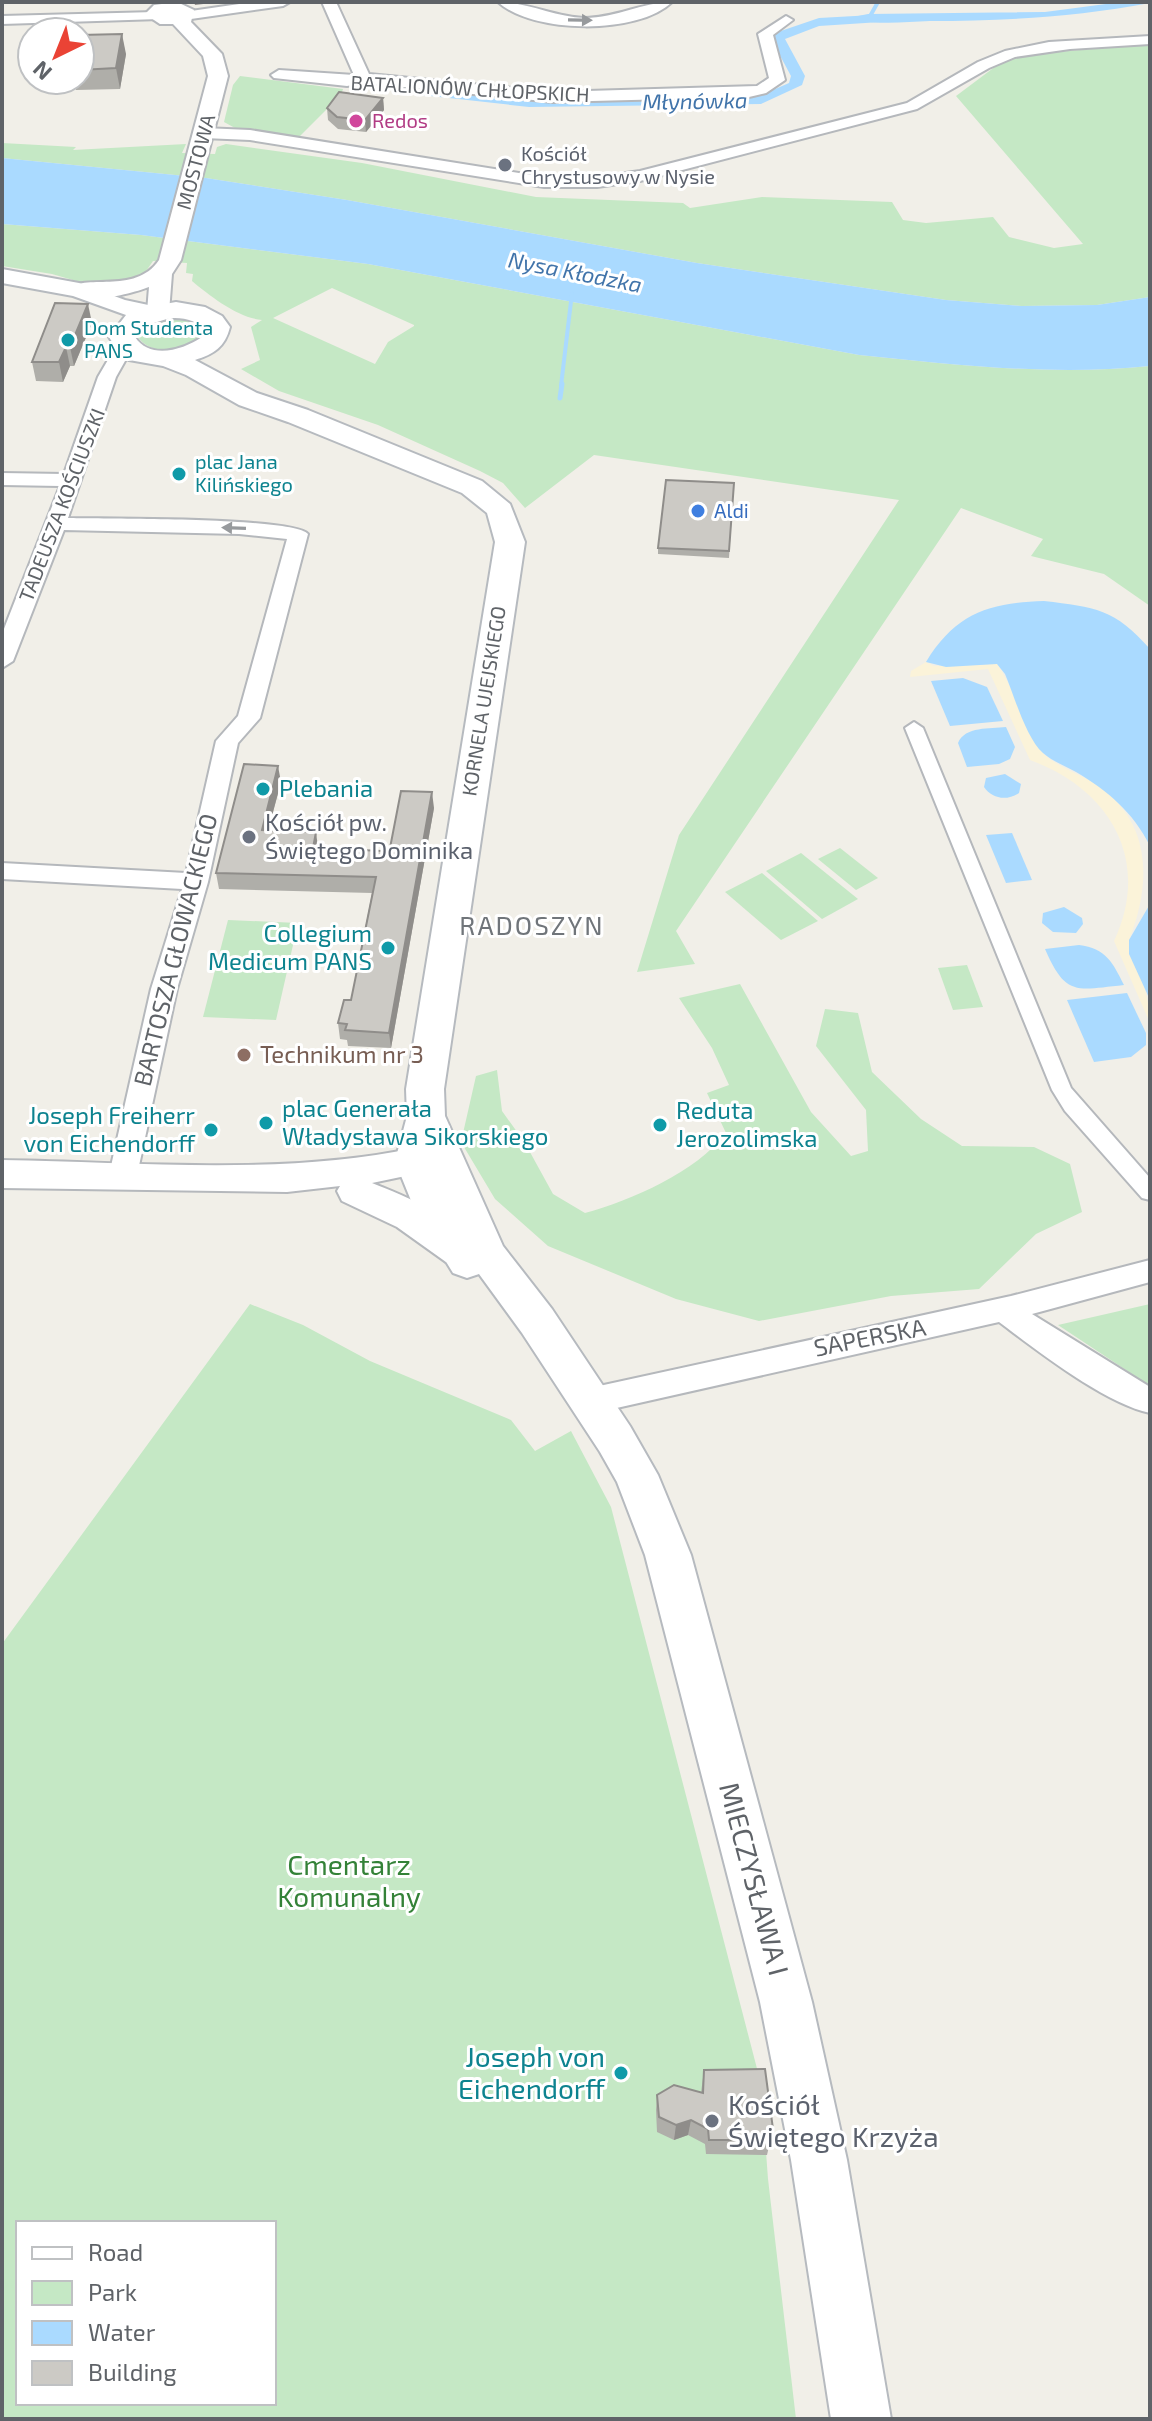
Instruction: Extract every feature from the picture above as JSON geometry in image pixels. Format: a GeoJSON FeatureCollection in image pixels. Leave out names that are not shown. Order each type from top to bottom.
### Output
{"type":"FeatureCollection","features":[{"type":"Feature","properties":{"kind":"main road"},"geometry":{"type":"LineString","coordinates":[[2,276],[68,288],[118,306],[155,313],[192,312],[204,315],[217,327],[218,334],[208,346],[185,356],[160,358]]}},
{"type":"Feature","properties":{"kind":"main road","name":"KORNELA UJEJSKIEGO"},"geometry":{"type":"LineString","coordinates":[[68,288],[122,322],[125,337],[137,353],[195,369],[248,399],[298,416],[472,487],[500,510],[509,531],[510,542],[425,1089],[428,1170]]}},
{"type":"Feature","properties":{"kind":"main road"},"geometry":{"type":"LineString","coordinates":[[125,337],[155,313]]}},
{"type":"Feature","properties":{"kind":"main road","name":"KORNELA UJEJSKIEGO"},"geometry":{"type":"LineString","coordinates":[[208,346],[208,353],[222,372],[298,416]]}},
{"type":"Feature","properties":{"kind":"main road","name":"MIECZYSŁAWA I"},"geometry":{"type":"LineString","coordinates":[[428,1170],[436,1213],[461,1254],[522,1330],[577,1384]]}},
{"type":"Feature","properties":{"kind":"main road","name":"MIECZYSŁAWA I"},"geometry":{"type":"LineString","coordinates":[[428,1170],[537,1321],[636,1475],[668,1555],[786,2002],[804,2085],[861,2419]]}},
{"type":"Feature","properties":{"kind":"street"},"geometry":{"type":"LineString","coordinates":[[2,20],[214,10],[283,2]]}},
{"type":"Feature","properties":{"kind":"street"},"geometry":{"type":"LineString","coordinates":[[329,2],[363,78]]}},
{"type":"Feature","properties":{"kind":"street"},"geometry":{"type":"LineString","coordinates":[[505,2],[531,14],[581,21],[631,16],[665,2]]}},
{"type":"Feature","properties":{"kind":"street","name":"MOSTOWA"},"geometry":{"type":"LineString","coordinates":[[155,313],[218,76],[212,54],[169,11]]}},
{"type":"Feature","properties":{"kind":"street","name":"BATALIONÓW CHŁOPSKICH"},"geometry":{"type":"LineString","coordinates":[[279,75],[347,81],[363,78],[553,97],[749,92],[761,90],[777,80],[765,34],[786,20]]}},
{"type":"Feature","properties":{"kind":"street"},"geometry":{"type":"LineString","coordinates":[[202,141],[262,137],[544,182],[597,182],[652,173],[912,106],[940,94],[994,60],[1009,55],[1056,47],[1150,40]]}},
{"type":"Feature","properties":{"kind":"street"},"geometry":{"type":"LineString","coordinates":[[68,288],[120,290],[167,268],[179,299],[192,312]]}},
{"type":"Feature","properties":{"kind":"street","name":"TADEUSZA KOŚCIUSZKI"},"geometry":{"type":"LineString","coordinates":[[2,661],[58,524],[105,380],[122,361],[125,337]]}},
{"type":"Feature","properties":{"kind":"street","name":"TADEUSZA KOŚCIUSZKI"},"geometry":{"type":"LineString","coordinates":[[103,393],[130,369],[160,358]]}},
{"type":"Feature","properties":{"kind":"street"},"geometry":{"type":"LineString","coordinates":[[2,479],[71,480]]}},
{"type":"Feature","properties":{"kind":"street","name":"BARTOSZA GŁOWACKIEGO"},"geometry":{"type":"LineString","coordinates":[[58,524],[279,530],[298,534],[249,718],[227,741],[196,882],[164,989],[123,1175]]}},
{"type":"Feature","properties":{"kind":"street"},"geometry":{"type":"LineString","coordinates":[[914,728],[1062,1090],[1150,1192]]}},
{"type":"Feature","properties":{"kind":"street"},"geometry":{"type":"LineString","coordinates":[[2,871],[196,882]]}},
{"type":"Feature","properties":{"kind":"street"},"geometry":{"type":"LineString","coordinates":[[2,1174],[287,1178],[379,1169],[428,1170]]}},
{"type":"Feature","properties":{"kind":"street"},"geometry":{"type":"LineString","coordinates":[[355,1191],[389,1189],[428,1170]]}},
{"type":"Feature","properties":{"kind":"street"},"geometry":{"type":"LineString","coordinates":[[287,1178],[355,1191],[404,1211],[433,1229],[461,1254]]}},
{"type":"Feature","properties":{"kind":"street","name":"SAPERSKA"},"geometry":{"type":"LineString","coordinates":[[577,1384],[723,1368],[1006,1311],[1150,1271]]}},
{"type":"Feature","properties":{"kind":"street"},"geometry":{"type":"LineString","coordinates":[[1006,1311],[1136,1397],[1150,1400]]}},
{"type":"Feature","properties":{"kind":"green space"},"geometry":{"type":"Polygon","coordinates":[[[1150,44],[1150,297],[1097,305],[1021,306],[946,300],[697,263],[206,178],[2,158],[2,143],[76,147],[73,150],[186,144],[182,153],[215,154],[217,147],[226,144],[362,163],[536,197],[683,203],[690,208],[762,197],[892,202],[903,220],[926,223],[993,217],[1009,237],[1054,248],[1083,244],[956,96],[1004,60],[1045,53],[1150,44]]]}},
{"type":"Feature","properties":{"kind":"green space"},"geometry":{"type":"Polygon","coordinates":[[[240,76],[343,89],[341,95],[299,137],[235,128],[224,122],[233,85],[240,76]]]}},
{"type":"Feature","properties":{"kind":"green space"},"geometry":{"type":"Polygon","coordinates":[[[2,224],[141,235],[368,264],[859,355],[1041,370],[1150,366],[1150,606],[1104,574],[1031,556],[1043,539],[961,508],[676,931],[695,964],[637,972],[679,835],[899,500],[594,455],[525,508],[503,483],[480,471],[378,425],[279,391],[241,369],[260,360],[251,327],[262,320],[234,311],[207,293],[192,281],[193,274],[186,273],[187,263],[153,261],[142,277],[97,287],[52,274],[2,266],[2,224]],[[332,288],[273,318],[375,364],[388,342],[414,325],[332,288]]]}},
{"type":"Feature","properties":{"kind":"green space"},"geometry":{"type":"Polygon","coordinates":[[[178,317],[201,326],[202,337],[179,349],[160,350],[151,348],[138,337],[148,323],[178,317]]]}},
{"type":"Feature","properties":{"kind":"green space"},"geometry":{"type":"Polygon","coordinates":[[[840,848],[878,878],[856,890],[818,859],[840,848]]]}},
{"type":"Feature","properties":{"kind":"green space"},"geometry":{"type":"Polygon","coordinates":[[[801,853],[858,899],[822,919],[766,871],[801,853]]]}},
{"type":"Feature","properties":{"kind":"green space"},"geometry":{"type":"Polygon","coordinates":[[[762,873],[818,921],[781,940],[725,892],[762,873]]]}},
{"type":"Feature","properties":{"kind":"green space"},"geometry":{"type":"Polygon","coordinates":[[[228,920],[298,923],[276,1020],[203,1017],[228,920]]]}},
{"type":"Feature","properties":{"kind":"green space"},"geometry":{"type":"Polygon","coordinates":[[[967,965],[983,1007],[953,1010],[938,968],[967,965]]]}},
{"type":"Feature","properties":{"kind":"green space"},"geometry":{"type":"Polygon","coordinates":[[[740,984],[811,1112],[851,1156],[868,1151],[866,1110],[816,1046],[825,1009],[858,1013],[872,1072],[921,1119],[962,1146],[1034,1147],[1070,1164],[1082,1212],[1036,1234],[979,1289],[891,1296],[759,1321],[676,1299],[548,1246],[495,1199],[461,1142],[476,1076],[497,1070],[502,1111],[525,1143],[553,1194],[585,1213],[603,1207],[681,1172],[726,1133],[707,1093],[729,1085],[712,1048],[679,998],[740,984]]]}},
{"type":"Feature","properties":{"kind":"green space","name":"Cmentarz Komunalny"},"geometry":{"type":"Polygon","coordinates":[[[250,1304],[303,1325],[370,1361],[511,1420],[535,1451],[571,1431],[611,1507],[761,2084],[768,2179],[796,2419],[2,2419],[2,1644],[250,1304]]]}},
{"type":"Feature","properties":{"kind":"green space"},"geometry":{"type":"Polygon","coordinates":[[[1150,1304],[1150,1386],[1058,1325],[1150,1304]]]}},
{"type":"Feature","properties":{"kind":"sand"},"geometry":{"type":"Polygon","coordinates":[[[926,662],[934,666],[997,664],[1034,739],[1046,756],[1094,783],[1113,798],[1127,815],[1137,834],[1143,875],[1141,896],[1129,940],[1145,992],[1150,1023],[1114,941],[1125,911],[1128,883],[1125,856],[1116,831],[1102,809],[1082,789],[1030,760],[988,669],[910,677],[911,671],[926,662]]]}},
{"type":"Feature","properties":{"kind":"water"},"geometry":{"type":"Polygon","coordinates":[[[1121,2],[1150,3],[1095,12],[1013,19],[894,23],[857,20],[858,16],[868,14],[1045,12],[1121,2]]]}},
{"type":"Feature","properties":{"kind":"water","name":"Nysa Kłodzka"},"geometry":{"type":"Polygon","coordinates":[[[2,158],[206,178],[697,263],[946,300],[1021,306],[1097,305],[1150,297],[1150,366],[1041,370],[859,355],[368,264],[141,235],[2,224],[2,158]]]}},
{"type":"Feature","properties":{"kind":"water"},"geometry":{"type":"Polygon","coordinates":[[[1044,601],[1103,612],[1126,625],[1150,649],[1150,846],[1128,813],[1109,795],[1050,758],[1037,746],[1005,674],[997,664],[946,667],[926,662],[949,632],[976,614],[1007,604],[1044,601]]]}},
{"type":"Feature","properties":{"kind":"water"},"geometry":{"type":"Polygon","coordinates":[[[963,678],[987,687],[1003,721],[950,726],[931,681],[963,678]]]}},
{"type":"Feature","properties":{"kind":"water"},"geometry":{"type":"Polygon","coordinates":[[[1006,727],[1015,747],[1010,759],[999,764],[967,767],[958,743],[961,738],[979,729],[1006,727]]]}},
{"type":"Feature","properties":{"kind":"water"},"geometry":{"type":"Polygon","coordinates":[[[1005,774],[1021,784],[1019,793],[1000,798],[984,787],[986,778],[1005,774]]]}},
{"type":"Feature","properties":{"kind":"water"},"geometry":{"type":"Polygon","coordinates":[[[1012,833],[1032,880],[1006,883],[986,835],[1012,833]]]}},
{"type":"Feature","properties":{"kind":"water"},"geometry":{"type":"Polygon","coordinates":[[[1150,904],[1150,1000],[1129,954],[1129,940],[1150,904]]]}},
{"type":"Feature","properties":{"kind":"water"},"geometry":{"type":"Polygon","coordinates":[[[1064,907],[1082,918],[1083,924],[1076,933],[1053,932],[1042,923],[1043,913],[1064,907]]]}},
{"type":"Feature","properties":{"kind":"water"},"geometry":{"type":"Polygon","coordinates":[[[1079,945],[1096,949],[1108,958],[1124,985],[1074,987],[1059,976],[1045,949],[1079,945]]]}},
{"type":"Feature","properties":{"kind":"water"},"geometry":{"type":"Polygon","coordinates":[[[1127,993],[1146,1033],[1146,1045],[1131,1057],[1094,1062],[1067,1000],[1127,993]]]}},
{"type":"Feature","properties":{"kind":"building"},"geometry":{"type":"Polygon","coordinates":[[[122,34],[116,68],[96,69],[96,35],[122,34]]]}},
{"type":"Feature","properties":{"kind":"building"},"geometry":{"type":"Polygon","coordinates":[[[339,92],[383,98],[365,120],[337,117],[327,108],[339,92]]]}},
{"type":"Feature","properties":{"kind":"building"},"geometry":{"type":"Polygon","coordinates":[[[55,303],[88,304],[70,347],[66,347],[59,362],[32,362],[55,303]]]}},
{"type":"Feature","properties":{"kind":"building","name":"Aldi"},"geometry":{"type":"Polygon","coordinates":[[[666,480],[734,483],[729,551],[658,548],[666,480]]]}},
{"type":"Feature","properties":{"kind":"building"},"geometry":{"type":"Polygon","coordinates":[[[244,764],[278,766],[262,830],[316,832],[313,848],[383,851],[390,848],[401,791],[432,792],[389,1033],[345,1030],[347,1024],[338,1023],[344,1000],[351,1000],[376,877],[216,873],[244,764]]]}},
{"type":"Feature","properties":{"kind":"building","name":"Kościół Świętego Krzyża"},"geometry":{"type":"Polygon","coordinates":[[[765,2069],[773,2129],[770,2130],[771,2140],[709,2140],[708,2129],[691,2120],[676,2125],[659,2117],[657,2095],[674,2085],[703,2093],[704,2070],[765,2069]]]}},
{"type":"Feature","properties":{"kind":"waterway"},"geometry":{"type":"LineString","coordinates":[[869,18],[878,2]]}},
{"type":"Feature","properties":{"kind":"waterway","name":"Młynówka"},"geometry":{"type":"LineString","coordinates":[[413,90],[529,103],[761,100],[795,85],[798,76],[777,37],[819,22],[891,18]]}},
{"type":"Feature","properties":{"kind":"waterway","name":"Nysa Kłodzka"},"geometry":{"type":"LineString","coordinates":[[561,386],[572,293]]}},
{"type":"Feature","properties":{"kind":"waterway"},"geometry":{"type":"LineString","coordinates":[[560,398],[562,384]]}},
{"type":"Feature","properties":{"kind":"place","name":"Redos"},"geometry":{"type":"Point","coordinates":[356,121]}},
{"type":"Feature","properties":{"kind":"place","name":"Kościół Chrystusowy w Nysie"},"geometry":{"type":"Point","coordinates":[505,165]}},
{"type":"Feature","properties":{"kind":"place","name":"Dom Studenta PANS"},"geometry":{"type":"Point","coordinates":[68,340]}},
{"type":"Feature","properties":{"kind":"place","name":"plac Jana Kilińskiego"},"geometry":{"type":"Point","coordinates":[179,474]}},
{"type":"Feature","properties":{"kind":"place","name":"Aldi"},"geometry":{"type":"Point","coordinates":[698,511]}},
{"type":"Feature","properties":{"kind":"place","name":"Plebania"},"geometry":{"type":"Point","coordinates":[263,789]}},
{"type":"Feature","properties":{"kind":"place","name":"Kościół pw. Świętego Dominika"},"geometry":{"type":"Point","coordinates":[249,837]}},
{"type":"Feature","properties":{"kind":"place","name":"Collegium Medicum PANS"},"geometry":{"type":"Point","coordinates":[388,948]}},
{"type":"Feature","properties":{"kind":"place","name":"Technikum nr 3"},"geometry":{"type":"Point","coordinates":[244,1055]}},
{"type":"Feature","properties":{"kind":"place","name":"plac Generała Władysława Sikorskiego"},"geometry":{"type":"Point","coordinates":[266,1123]}},
{"type":"Feature","properties":{"kind":"place","name":"Reduta Jerozolimska"},"geometry":{"type":"Point","coordinates":[660,1125]}},
{"type":"Feature","properties":{"kind":"place","name":"Joseph Freiherr von Eichendorff"},"geometry":{"type":"Point","coordinates":[211,1130]}},
{"type":"Feature","properties":{"kind":"place","name":"Joseph von Eichendorff"},"geometry":{"type":"Point","coordinates":[621,2073]}},
{"type":"Feature","properties":{"kind":"place","name":"Kościół Świętego Krzyża"},"geometry":{"type":"Point","coordinates":[712,2121]}},
{"type":"Feature","properties":{"kind":"district","name":"RADOSZYN"},"geometry":{"type":"Point","coordinates":[532,926]}}]}
